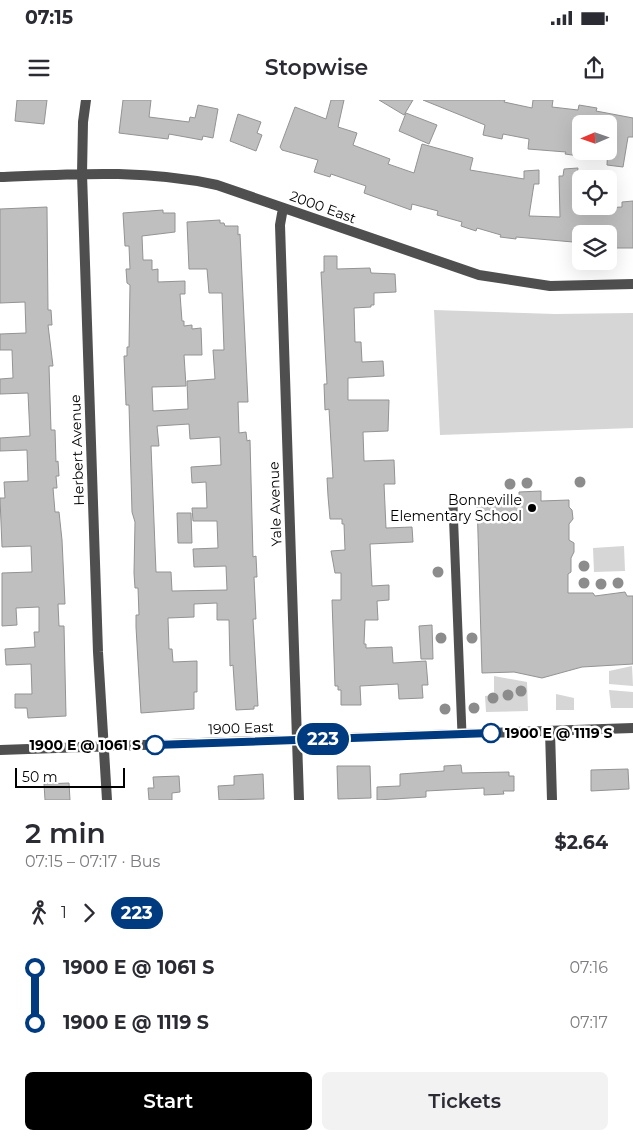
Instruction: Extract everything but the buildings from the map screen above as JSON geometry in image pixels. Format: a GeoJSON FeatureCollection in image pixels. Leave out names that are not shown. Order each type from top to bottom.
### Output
{"type":"FeatureCollection","features":[{"type":"Feature","properties":{"kind":"street","name":"Herbert Avenue"},"geometry":{"type":"LineString","coordinates":[[86,100],[83,122],[82,174],[98,652],[107,800]]}},
{"type":"Feature","properties":{"kind":"street","name":"2000 East"},"geometry":{"type":"LineString","coordinates":[[0,177],[151,174],[196,181],[284,208],[479,275],[550,286],[633,284]]}},
{"type":"Feature","properties":{"kind":"street","name":"Yale Avenue"},"geometry":{"type":"LineString","coordinates":[[284,208],[280,225],[300,800]]}},
{"type":"Feature","properties":{"kind":"street","name":"1900 East"},"geometry":{"type":"LineString","coordinates":[[0,750],[633,728]]}},
{"type":"Feature","properties":{"kind":"street"},"geometry":{"type":"LineString","coordinates":[[550,731],[552,800]]}},
{"type":"Feature","properties":{"kind":"lane"},"geometry":{"type":"LineString","coordinates":[[453,506],[462,734]]}},
{"type":"Feature","properties":{"kind":"shaded area"},"geometry":{"type":"Polygon","coordinates":[[[434,310],[555,314],[633,313],[633,428],[440,435],[434,310]]]}},
{"type":"Feature","properties":{"kind":"shaded area"},"geometry":{"type":"Polygon","coordinates":[[[624,546],[625,571],[594,572],[593,548],[624,546]]]}},
{"type":"Feature","properties":{"kind":"shaded area"},"geometry":{"type":"Polygon","coordinates":[[[632,666],[633,686],[609,684],[609,671],[632,666]]]}},
{"type":"Feature","properties":{"kind":"shaded area"},"geometry":{"type":"Polygon","coordinates":[[[494,676],[527,682],[528,711],[486,712],[485,696],[494,695],[494,676]]]}},
{"type":"Feature","properties":{"kind":"shaded area"},"geometry":{"type":"Polygon","coordinates":[[[609,690],[633,692],[633,708],[611,708],[609,690]]]}},
{"type":"Feature","properties":{"kind":"shaded area"},"geometry":{"type":"Polygon","coordinates":[[[556,694],[574,698],[574,710],[556,710],[556,694]]]}},
{"type":"Feature","properties":{"kind":"bus line","name":"223"},"geometry":{"type":"LineString","coordinates":[[155,745],[491,733]]}},
{"type":"Feature","properties":{"kind":"place","name":"Bonneville Elementary School"},"geometry":{"type":"Point","coordinates":[532,508]}},
{"type":"Feature","properties":{"kind":"place","name":"1900 E @ 1119 S"},"geometry":{"type":"Point","coordinates":[491,733]}},
{"type":"Feature","properties":{"kind":"place","name":"1900 E @ 1061 S"},"geometry":{"type":"Point","coordinates":[155,745]}}]}
